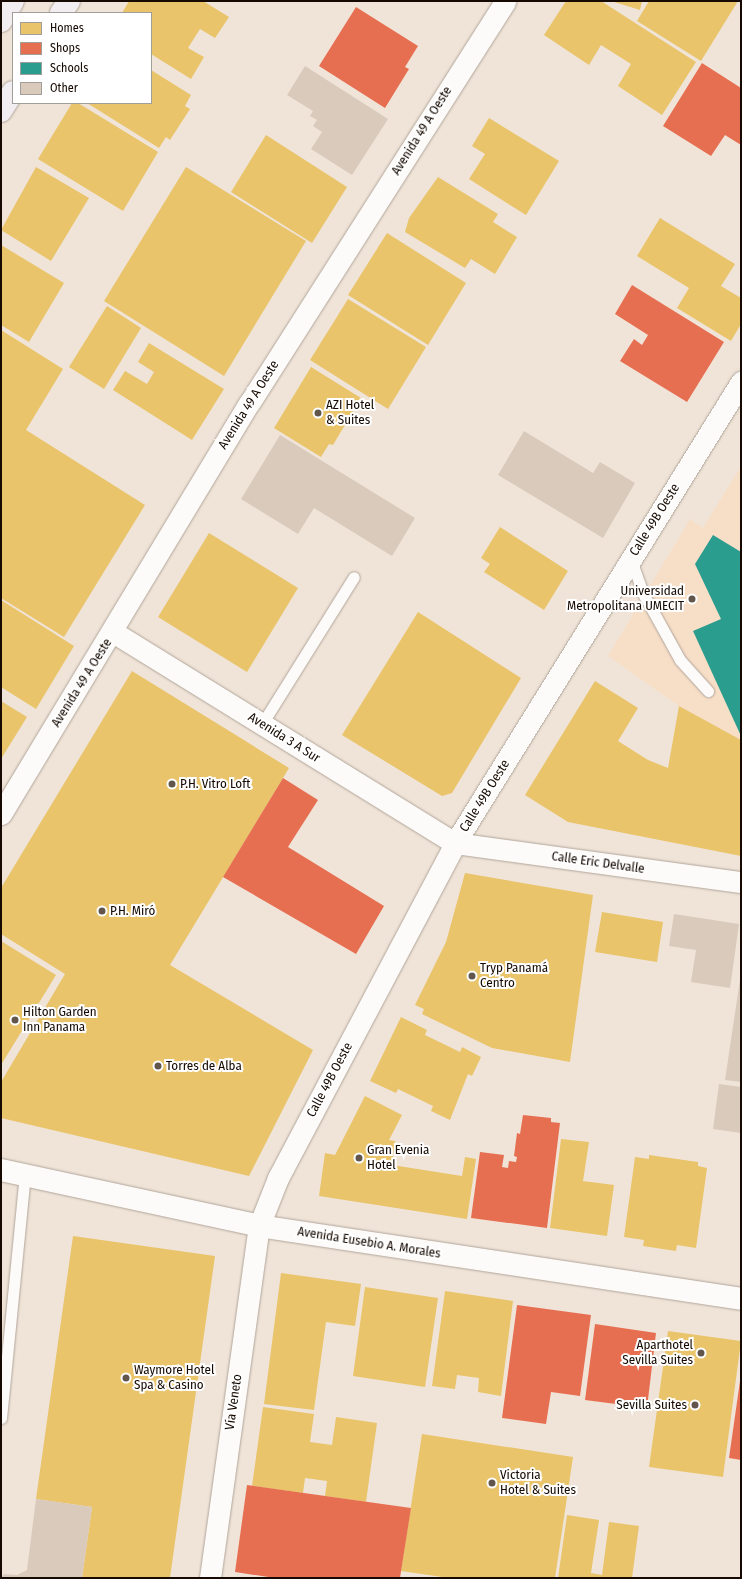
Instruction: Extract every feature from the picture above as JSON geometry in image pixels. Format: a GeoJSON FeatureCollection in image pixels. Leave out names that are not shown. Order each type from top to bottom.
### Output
{"type":"FeatureCollection","features":[{"type":"Feature","properties":{"kind":"main road"},"geometry":{"type":"LineString","coordinates":[[1,21],[13,1]]}},
{"type":"Feature","properties":{"kind":"main road"},"geometry":{"type":"LineString","coordinates":[[62,12],[69,1]]}},
{"type":"Feature","properties":{"kind":"main road"},"geometry":{"type":"LineString","coordinates":[[1,111],[12,94]]}},
{"type":"Feature","properties":{"kind":"street","name":"Avenida 49 A Oeste"},"geometry":{"type":"LineString","coordinates":[[1,814],[113,632],[250,402],[505,1]]}},
{"type":"Feature","properties":{"kind":"street","name":"Calle 49B Oeste"},"geometry":{"type":"LineString","coordinates":[[258,1226],[278,1178],[455,843],[741,382]]}},
{"type":"Feature","properties":{"kind":"street","name":"Avenida 3 A Sur"},"geometry":{"type":"LineString","coordinates":[[113,632],[455,843]]}},
{"type":"Feature","properties":{"kind":"street","name":"Calle Eric Delvalle"},"geometry":{"type":"LineString","coordinates":[[455,843],[741,882]]}},
{"type":"Feature","properties":{"kind":"street","name":"Avenida Eusebio A. Morales"},"geometry":{"type":"LineString","coordinates":[[1,1170],[258,1226],[741,1299]]}},
{"type":"Feature","properties":{"kind":"street","name":"Vía Veneto"},"geometry":{"type":"LineString","coordinates":[[210,1578],[258,1226]]}},
{"type":"Feature","properties":{"kind":"lane"},"geometry":{"type":"LineString","coordinates":[[631,560],[644,595],[680,660],[708,691]]}},
{"type":"Feature","properties":{"kind":"lane"},"geometry":{"type":"LineString","coordinates":[[262,724],[354,577]]}},
{"type":"Feature","properties":{"kind":"lane"},"geometry":{"type":"LineString","coordinates":[[1,1418],[25,1175]]}},
{"type":"Feature","properties":{"kind":"shaded area","name":"Universidad Metropolitana UMECIT"},"geometry":{"type":"Polygon","coordinates":[[[741,466],[741,740],[679,706],[608,656],[690,519],[703,528],[741,466]]]}},
{"type":"Feature","properties":{"kind":"building: Homes"},"geometry":{"type":"Polygon","coordinates":[[[129,1],[203,1],[229,17],[215,38],[200,29],[188,48],[204,57],[191,79],[152,55],[152,12],[123,12],[129,1]]]}},
{"type":"Feature","properties":{"kind":"building: Homes"},"geometry":{"type":"Polygon","coordinates":[[[566,1],[601,1],[696,62],[662,115],[618,86],[631,64],[601,45],[589,65],[544,35],[566,1]]]}},
{"type":"Feature","properties":{"kind":"building: Homes"},"geometry":{"type":"Polygon","coordinates":[[[611,1],[642,1],[640,10],[611,1]]]}},
{"type":"Feature","properties":{"kind":"building: Homes"},"geometry":{"type":"Polygon","coordinates":[[[649,1],[738,1],[701,61],[637,21],[649,1]]]}},
{"type":"Feature","properties":{"kind":"building: Homes"},"geometry":{"type":"Polygon","coordinates":[[[152,71],[191,95],[185,106],[190,109],[170,140],[166,137],[159,148],[89,104],[152,104],[152,71]]]}},
{"type":"Feature","properties":{"kind":"building: Homes"},"geometry":{"type":"Polygon","coordinates":[[[71,104],[80,104],[158,152],[123,211],[38,159],[71,104]]]}},
{"type":"Feature","properties":{"kind":"building: Homes"},"geometry":{"type":"Polygon","coordinates":[[[489,118],[559,161],[526,215],[469,179],[485,154],[472,146],[489,118]]]}},
{"type":"Feature","properties":{"kind":"building: Homes"},"geometry":{"type":"Polygon","coordinates":[[[266,135],[347,187],[312,243],[231,192],[266,135]]]}},
{"type":"Feature","properties":{"kind":"building: Homes"},"geometry":{"type":"Polygon","coordinates":[[[36,167],[89,198],[51,261],[1,230],[36,167]]]}},
{"type":"Feature","properties":{"kind":"building: Homes"},"geometry":{"type":"Polygon","coordinates":[[[186,167],[306,241],[224,376],[104,301],[186,167]]]}},
{"type":"Feature","properties":{"kind":"building: Homes"},"geometry":{"type":"Polygon","coordinates":[[[438,177],[498,214],[493,222],[517,237],[495,274],[471,259],[465,268],[405,232],[409,218],[438,177]]]}},
{"type":"Feature","properties":{"kind":"building: Homes"},"geometry":{"type":"Polygon","coordinates":[[[660,218],[735,264],[721,286],[741,298],[741,324],[731,341],[677,308],[689,288],[637,256],[660,218]]]}},
{"type":"Feature","properties":{"kind":"building: Homes"},"geometry":{"type":"Polygon","coordinates":[[[387,233],[466,283],[428,345],[348,295],[387,233]]]}},
{"type":"Feature","properties":{"kind":"building: Homes"},"geometry":{"type":"Polygon","coordinates":[[[1,245],[64,283],[29,342],[1,325],[1,245]]]}},
{"type":"Feature","properties":{"kind":"building: Homes"},"geometry":{"type":"Polygon","coordinates":[[[348,299],[426,347],[388,409],[310,360],[348,299]]]}},
{"type":"Feature","properties":{"kind":"building: Homes"},"geometry":{"type":"Polygon","coordinates":[[[107,306],[141,328],[104,389],[69,367],[107,306]]]}},
{"type":"Feature","properties":{"kind":"building: Homes"},"geometry":{"type":"Polygon","coordinates":[[[1,330],[63,369],[26,430],[145,505],[64,637],[1,598],[1,330]]]}},
{"type":"Feature","properties":{"kind":"building: Homes"},"geometry":{"type":"Polygon","coordinates":[[[149,343],[224,389],[192,440],[113,390],[125,371],[147,384],[154,372],[138,362],[149,343]]]}},
{"type":"Feature","properties":{"kind":"building: Homes","name":"AZI Hotel & Suites"},"geometry":{"type":"Polygon","coordinates":[[[311,367],[361,398],[333,445],[329,444],[321,457],[274,428],[311,367]]]}},
{"type":"Feature","properties":{"kind":"building: Homes"},"geometry":{"type":"Polygon","coordinates":[[[500,527],[568,571],[544,610],[484,572],[490,564],[481,558],[500,527]]]}},
{"type":"Feature","properties":{"kind":"building: Homes"},"geometry":{"type":"Polygon","coordinates":[[[209,533],[298,588],[247,672],[158,617],[209,533]]]}},
{"type":"Feature","properties":{"kind":"building: Homes"},"geometry":{"type":"Polygon","coordinates":[[[1,600],[74,646],[36,709],[1,687],[1,600]]]}},
{"type":"Feature","properties":{"kind":"building: Homes"},"geometry":{"type":"Polygon","coordinates":[[[418,612],[521,678],[452,793],[442,796],[342,735],[418,612]]]}},
{"type":"Feature","properties":{"kind":"building: Homes"},"geometry":{"type":"Polygon","coordinates":[[[132,671],[289,768],[170,965],[313,1050],[249,1176],[1,1118],[1,1082],[65,974],[1,934],[1,888],[132,671]]]}},
{"type":"Feature","properties":{"kind":"building: Homes"},"geometry":{"type":"Polygon","coordinates":[[[595,681],[638,708],[618,741],[648,760],[668,768],[679,706],[741,740],[741,856],[568,822],[525,795],[595,681]]]}},
{"type":"Feature","properties":{"kind":"building: Homes"},"geometry":{"type":"Polygon","coordinates":[[[1,701],[27,717],[1,759],[1,701]]]}},
{"type":"Feature","properties":{"kind":"building: Homes"},"geometry":{"type":"Polygon","coordinates":[[[465,873],[593,895],[570,1062],[492,1048],[422,1014],[424,1009],[415,1005],[446,942],[465,873]]]}},
{"type":"Feature","properties":{"kind":"building: Homes"},"geometry":{"type":"Polygon","coordinates":[[[602,912],[663,922],[657,962],[595,952],[602,912]]]}},
{"type":"Feature","properties":{"kind":"building: Homes","name":"Hilton Garden Inn Panama"},"geometry":{"type":"Polygon","coordinates":[[[1,941],[56,975],[1,1065],[1,941]]]}},
{"type":"Feature","properties":{"kind":"building: Homes"},"geometry":{"type":"Polygon","coordinates":[[[401,1017],[427,1030],[425,1035],[460,1052],[462,1047],[481,1057],[472,1076],[468,1074],[450,1120],[431,1111],[433,1106],[398,1089],[396,1093],[370,1081],[401,1017]]]}},
{"type":"Feature","properties":{"kind":"building: Homes","name":"Gran Evenia Hotel"},"geometry":{"type":"Polygon","coordinates":[[[365,1096],[402,1115],[389,1140],[395,1141],[392,1165],[462,1176],[465,1157],[476,1159],[467,1219],[319,1196],[325,1153],[335,1155],[365,1096]]]}},
{"type":"Feature","properties":{"kind":"building: Homes"},"geometry":{"type":"Polygon","coordinates":[[[561,1139],[589,1142],[583,1181],[614,1185],[607,1236],[550,1228],[561,1139]]]}},
{"type":"Feature","properties":{"kind":"building: Homes"},"geometry":{"type":"Polygon","coordinates":[[[649,1155],[698,1162],[698,1166],[707,1168],[696,1248],[677,1245],[676,1251],[643,1246],[644,1240],[624,1237],[635,1157],[649,1159],[649,1155]]]}},
{"type":"Feature","properties":{"kind":"building: Homes","name":"Waymore Hotel Spa & Casino"},"geometry":{"type":"Polygon","coordinates":[[[73,1236],[215,1256],[170,1578],[82,1578],[92,1507],[36,1499],[73,1236]]]}},
{"type":"Feature","properties":{"kind":"building: Homes"},"geometry":{"type":"Polygon","coordinates":[[[281,1273],[361,1284],[355,1326],[326,1322],[314,1410],[264,1404],[281,1273]]]}},
{"type":"Feature","properties":{"kind":"building: Homes"},"geometry":{"type":"Polygon","coordinates":[[[365,1287],[438,1298],[425,1387],[353,1376],[365,1287]]]}},
{"type":"Feature","properties":{"kind":"building: Homes"},"geometry":{"type":"Polygon","coordinates":[[[445,1291],[513,1301],[501,1396],[478,1392],[479,1378],[457,1375],[455,1389],[432,1386],[445,1291]]]}},
{"type":"Feature","properties":{"kind":"building: Homes","name":"Sevilla Suites"},"geometry":{"type":"Polygon","coordinates":[[[668,1331],[741,1341],[723,1477],[649,1467],[668,1331]]]}},
{"type":"Feature","properties":{"kind":"building: Homes"},"geometry":{"type":"Polygon","coordinates":[[[263,1407],[314,1414],[310,1442],[332,1445],[336,1417],[377,1423],[366,1502],[325,1496],[327,1481],[305,1478],[303,1493],[252,1486],[263,1407]]]}},
{"type":"Feature","properties":{"kind":"building: Homes","name":"Victoria Hotel & Suites"},"geometry":{"type":"Polygon","coordinates":[[[422,1434],[573,1457],[555,1578],[449,1578],[401,1571],[422,1434]]]}},
{"type":"Feature","properties":{"kind":"building: Homes"},"geometry":{"type":"Polygon","coordinates":[[[567,1515],[599,1520],[591,1573],[602,1575],[609,1522],[639,1526],[632,1578],[558,1578],[567,1515]]]}},
{"type":"Feature","properties":{"kind":"building: Shops"},"geometry":{"type":"Polygon","coordinates":[[[356,7],[418,46],[405,67],[409,69],[385,108],[319,66],[356,7]]]}},
{"type":"Feature","properties":{"kind":"building: Shops"},"geometry":{"type":"Polygon","coordinates":[[[702,63],[741,88],[741,145],[725,135],[711,156],[663,126],[702,63]]]}},
{"type":"Feature","properties":{"kind":"building: Shops"},"geometry":{"type":"Polygon","coordinates":[[[632,285],[724,342],[687,402],[620,361],[634,339],[642,345],[648,335],[615,314],[632,285]]]}},
{"type":"Feature","properties":{"kind":"building: Shops"},"geometry":{"type":"Polygon","coordinates":[[[283,778],[318,800],[288,847],[384,906],[356,954],[223,877],[283,778]]]}},
{"type":"Feature","properties":{"kind":"building: Shops"},"geometry":{"type":"Polygon","coordinates":[[[523,1115],[551,1118],[551,1122],[560,1123],[547,1228],[471,1218],[480,1152],[504,1155],[502,1167],[508,1168],[509,1161],[516,1162],[517,1157],[514,1156],[517,1133],[520,1134],[523,1115]]]}},
{"type":"Feature","properties":{"kind":"building: Shops"},"geometry":{"type":"Polygon","coordinates":[[[517,1305],[591,1315],[580,1396],[551,1392],[546,1424],[502,1418],[517,1305]]]}},
{"type":"Feature","properties":{"kind":"building: Shops"},"geometry":{"type":"Polygon","coordinates":[[[595,1324],[656,1333],[647,1408],[585,1400],[595,1324]]]}},
{"type":"Feature","properties":{"kind":"building: Shops"},"geometry":{"type":"Polygon","coordinates":[[[741,1381],[741,1460],[729,1458],[741,1381]]]}},
{"type":"Feature","properties":{"kind":"building: Shops"},"geometry":{"type":"Polygon","coordinates":[[[247,1485],[411,1508],[400,1578],[275,1578],[235,1572],[247,1485]]]}},
{"type":"Feature","properties":{"kind":"building: Schools"},"geometry":{"type":"Polygon","coordinates":[[[713,535],[741,552],[741,736],[693,631],[721,619],[695,564],[713,535]]]}},
{"type":"Feature","properties":{"kind":"building: Other"},"geometry":{"type":"Polygon","coordinates":[[[305,66],[388,119],[352,175],[311,149],[322,132],[313,126],[317,120],[310,116],[313,111],[287,95],[305,66]]]}},
{"type":"Feature","properties":{"kind":"building: Other"},"geometry":{"type":"Polygon","coordinates":[[[524,431],[593,473],[600,462],[635,483],[603,538],[498,475],[524,431]]]}},
{"type":"Feature","properties":{"kind":"building: Other"},"geometry":{"type":"Polygon","coordinates":[[[280,435],[415,518],[392,556],[314,508],[298,534],[241,499],[280,435]]]}},
{"type":"Feature","properties":{"kind":"building: Other"},"geometry":{"type":"Polygon","coordinates":[[[674,914],[739,924],[730,988],[691,982],[696,950],[669,946],[674,914]]]}},
{"type":"Feature","properties":{"kind":"building: Other"},"geometry":{"type":"Polygon","coordinates":[[[741,973],[741,1082],[725,1080],[741,973]]]}},
{"type":"Feature","properties":{"kind":"building: Other"},"geometry":{"type":"Polygon","coordinates":[[[719,1084],[741,1087],[741,1133],[713,1129],[719,1084]]]}},
{"type":"Feature","properties":{"kind":"building: Other"},"geometry":{"type":"Polygon","coordinates":[[[36,1499],[92,1507],[82,1578],[1,1578],[4,1574],[17,1575],[27,1570],[36,1499]]]}},
{"type":"Feature","properties":{"kind":"place","name":"AZI Hotel & Suites"},"geometry":{"type":"Point","coordinates":[318,413]}},
{"type":"Feature","properties":{"kind":"place","name":"Universidad Metropolitana UMECIT"},"geometry":{"type":"Point","coordinates":[692,599]}},
{"type":"Feature","properties":{"kind":"place","name":"P.H. Vitro Loft"},"geometry":{"type":"Point","coordinates":[172,784]}},
{"type":"Feature","properties":{"kind":"place","name":"P.H. Miró"},"geometry":{"type":"Point","coordinates":[102,911]}},
{"type":"Feature","properties":{"kind":"place","name":"Tryp Panamá Centro"},"geometry":{"type":"Point","coordinates":[472,976]}},
{"type":"Feature","properties":{"kind":"place","name":"Hilton Garden Inn Panama"},"geometry":{"type":"Point","coordinates":[15,1020]}},
{"type":"Feature","properties":{"kind":"place","name":"Torres de Alba"},"geometry":{"type":"Point","coordinates":[158,1066]}},
{"type":"Feature","properties":{"kind":"place","name":"Gran Evenia Hotel"},"geometry":{"type":"Point","coordinates":[359,1158]}},
{"type":"Feature","properties":{"kind":"place","name":"Aparthotel Sevilla Suites"},"geometry":{"type":"Point","coordinates":[701,1353]}},
{"type":"Feature","properties":{"kind":"place","name":"Waymore Hotel Spa & Casino"},"geometry":{"type":"Point","coordinates":[126,1378]}},
{"type":"Feature","properties":{"kind":"place","name":"Sevilla Suites"},"geometry":{"type":"Point","coordinates":[695,1405]}},
{"type":"Feature","properties":{"kind":"place","name":"Victoria Hotel & Suites"},"geometry":{"type":"Point","coordinates":[492,1483]}}]}
